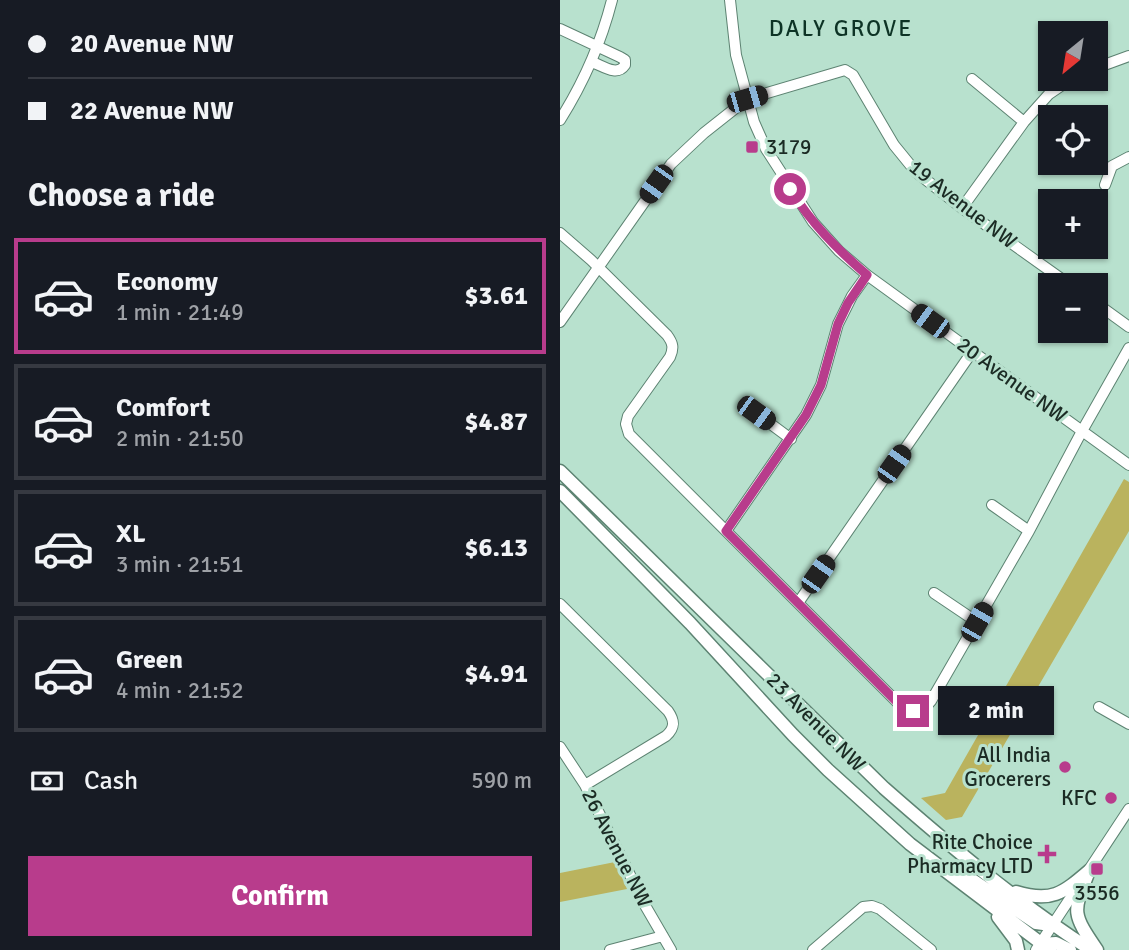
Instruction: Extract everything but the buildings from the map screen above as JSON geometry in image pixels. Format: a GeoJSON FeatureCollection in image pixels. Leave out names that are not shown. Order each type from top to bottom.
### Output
{"type":"FeatureCollection","features":[{"type":"Feature","properties":{"kind":"main road","name":"23 Avenue NW"},"geometry":{"type":"LineString","coordinates":[[560,471],[884,788],[1005,889],[1091,950]]}},
{"type":"Feature","properties":{"kind":"main road","name":"23 Avenue NW"},"geometry":{"type":"LineString","coordinates":[[560,491],[690,623],[828,770],[910,844],[985,900],[1042,948]]}},
{"type":"Feature","properties":{"kind":"main road"},"geometry":{"type":"LineString","coordinates":[[910,844],[957,869],[1036,923],[1053,925]]}},
{"type":"Feature","properties":{"kind":"main road"},"geometry":{"type":"LineString","coordinates":[[1005,889],[1032,897],[1047,896],[1069,887],[1090,870]]}},
{"type":"Feature","properties":{"kind":"main road"},"geometry":{"type":"LineString","coordinates":[[1090,870],[1077,902],[1076,914],[1097,950]]}},
{"type":"Feature","properties":{"kind":"main road"},"geometry":{"type":"LineString","coordinates":[[985,900],[1016,941],[1018,950]]}},
{"type":"Feature","properties":{"kind":"main road"},"geometry":{"type":"LineString","coordinates":[[1042,948],[1056,943],[1070,950]]}},
{"type":"Feature","properties":{"kind":"street"},"geometry":{"type":"LineString","coordinates":[[560,120],[592,62],[612,0]]}},
{"type":"Feature","properties":{"kind":"street","name":"20 Avenue NW"},"geometry":{"type":"LineString","coordinates":[[730,0],[736,55],[754,122],[766,149],[798,202],[828,240],[867,275],[1129,464]]}},
{"type":"Feature","properties":{"kind":"street"},"geometry":{"type":"LineString","coordinates":[[560,29],[620,57],[625,60],[625,65],[616,72],[592,62]]}},
{"type":"Feature","properties":{"kind":"street"},"geometry":{"type":"LineString","coordinates":[[1108,64],[1129,56]]}},
{"type":"Feature","properties":{"kind":"street","name":"19 Avenue NW"},"geometry":{"type":"LineString","coordinates":[[747,99],[845,70],[849,72],[894,145],[916,172],[1053,273]]}},
{"type":"Feature","properties":{"kind":"street"},"geometry":{"type":"LineString","coordinates":[[972,79],[1024,122]]}},
{"type":"Feature","properties":{"kind":"street"},"geometry":{"type":"LineString","coordinates":[[962,208],[1024,122],[1053,91]]}},
{"type":"Feature","properties":{"kind":"street"},"geometry":{"type":"LineString","coordinates":[[560,322],[671,163],[747,99]]}},
{"type":"Feature","properties":{"kind":"street"},"geometry":{"type":"LineString","coordinates":[[1105,185],[1112,166],[1129,157]]}},
{"type":"Feature","properties":{"kind":"street"},"geometry":{"type":"LineString","coordinates":[[560,233],[598,267],[672,343],[670,356],[628,416],[626,427],[631,437],[898,703],[917,712],[928,705],[977,622],[1129,348]]}},
{"type":"Feature","properties":{"kind":"street"},"geometry":{"type":"LineString","coordinates":[[726,531],[791,439],[818,394],[838,324],[867,275]]}},
{"type":"Feature","properties":{"kind":"street"},"geometry":{"type":"LineString","coordinates":[[1108,312],[1129,327]]}},
{"type":"Feature","properties":{"kind":"street"},"geometry":{"type":"LineString","coordinates":[[798,603],[972,352]]}},
{"type":"Feature","properties":{"kind":"street"},"geometry":{"type":"LineString","coordinates":[[756,413],[791,439]]}},
{"type":"Feature","properties":{"kind":"street"},"geometry":{"type":"LineString","coordinates":[[992,505],[1029,531]]}},
{"type":"Feature","properties":{"kind":"street"},"geometry":{"type":"LineString","coordinates":[[934,593],[977,622]]}},
{"type":"Feature","properties":{"kind":"street"},"geometry":{"type":"LineString","coordinates":[[560,604],[673,718],[674,726],[666,736],[585,785]]}},
{"type":"Feature","properties":{"kind":"street"},"geometry":{"type":"LineString","coordinates":[[1099,707],[1129,724]]}},
{"type":"Feature","properties":{"kind":"street","name":"26 Avenue NW"},"geometry":{"type":"LineString","coordinates":[[560,747],[585,785],[671,950]]}},
{"type":"Feature","properties":{"kind":"street"},"geometry":{"type":"LineString","coordinates":[[1042,948],[1053,925],[1129,809]]}},
{"type":"Feature","properties":{"kind":"street"},"geometry":{"type":"LineString","coordinates":[[813,950],[863,907],[872,906],[880,909],[931,950]]}},
{"type":"Feature","properties":{"kind":"street"},"geometry":{"type":"LineString","coordinates":[[610,950],[663,936]]}},
{"type":"Feature","properties":{"kind":"shaded area"},"geometry":{"type":"Polygon","coordinates":[[[1124,479],[1129,482],[1129,531],[962,817],[946,820],[921,798],[945,793],[1124,479]]]}},
{"type":"Feature","properties":{"kind":"shaded area"},"geometry":{"type":"Polygon","coordinates":[[[615,862],[627,889],[560,902],[560,873],[615,862]]]}},
{"type":"Feature","properties":{"kind":"place","name":"3179"},"geometry":{"type":"Point","coordinates":[752,147]}},
{"type":"Feature","properties":{"kind":"place","name":"All India Grocerers"},"geometry":{"type":"Point","coordinates":[1065,767]}},
{"type":"Feature","properties":{"kind":"place","name":"KFC"},"geometry":{"type":"Point","coordinates":[1111,798]}},
{"type":"Feature","properties":{"kind":"place","name":"Rite Choice Pharmacy LTD"},"geometry":{"type":"Point","coordinates":[1047,854]}},
{"type":"Feature","properties":{"kind":"place","name":"3556"},"geometry":{"type":"Point","coordinates":[1097,869]}},
{"type":"Feature","properties":{"kind":"district","name":"DALY GROVE"},"geometry":{"type":"Point","coordinates":[841,28]}},
{"type":"Feature","properties":{"kind":"route"},"geometry":{"type":"LineString","coordinates":[[790,189],[813,222],[839,251],[867,275],[838,324],[818,394],[791,439],[726,531],[903,708],[913,711]]}}]}
